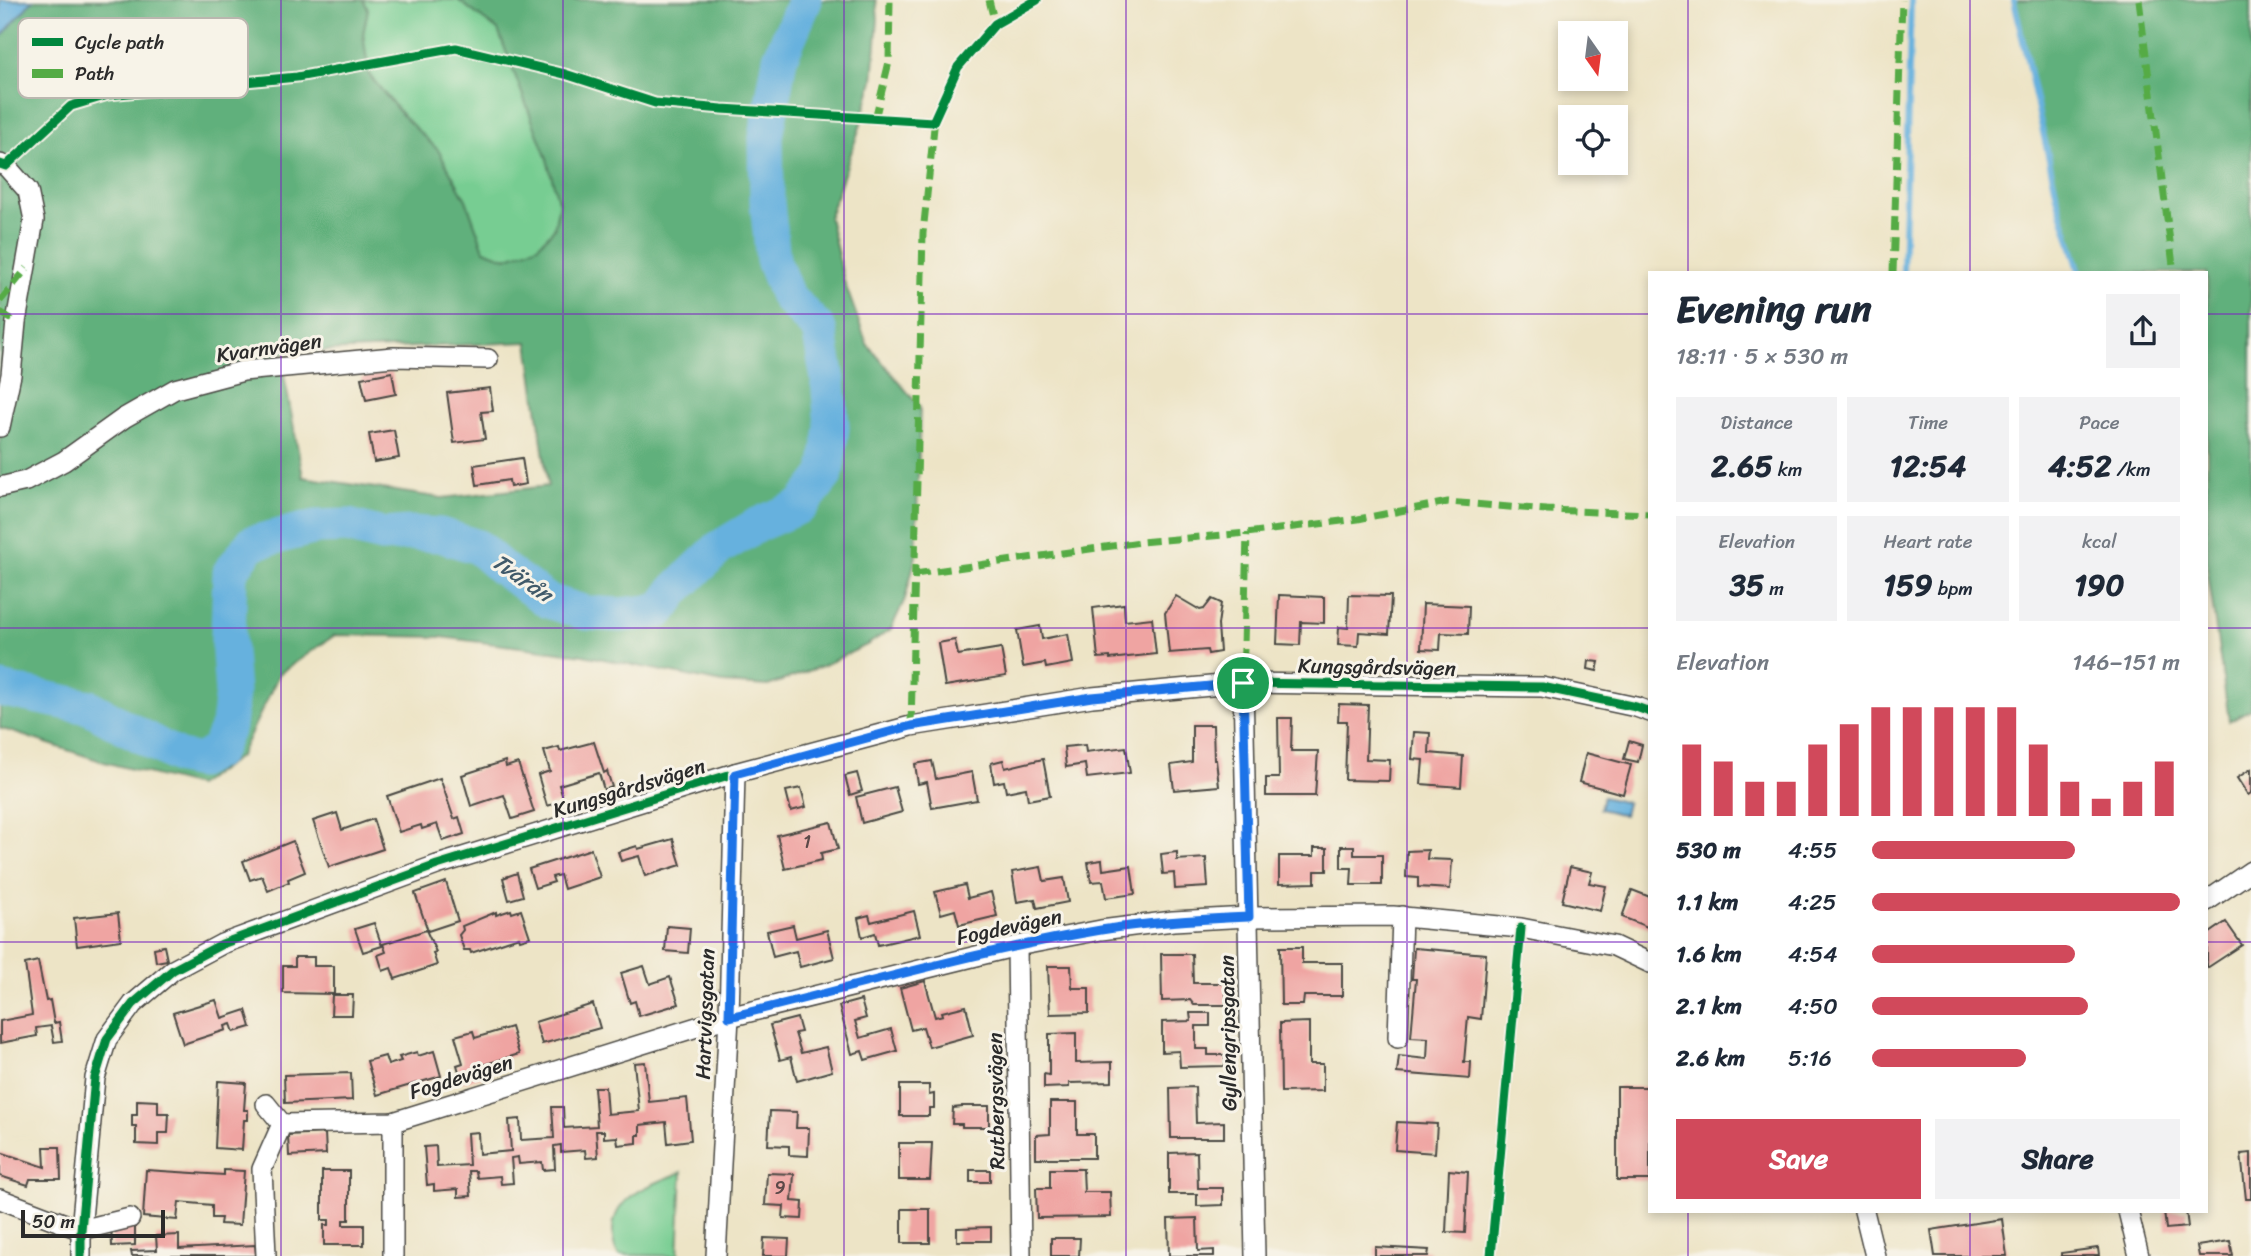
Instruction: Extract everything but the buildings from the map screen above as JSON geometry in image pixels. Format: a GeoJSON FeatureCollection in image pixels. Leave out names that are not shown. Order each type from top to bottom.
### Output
{"type":"FeatureCollection","features":[{"type":"Feature","properties":{"kind":"street"},"geometry":{"type":"LineString","coordinates":[[0,164],[6,166],[28,191],[34,220],[16,323],[11,375],[0,427]]}},
{"type":"Feature","properties":{"kind":"street","name":"Kvarnvägen"},"geometry":{"type":"LineString","coordinates":[[0,487],[26,481],[64,461],[124,418],[175,388],[243,371],[393,357],[488,359]]}},
{"type":"Feature","properties":{"kind":"street","name":"Kungsgårdsvägen"},"geometry":{"type":"LineString","coordinates":[[80,1256],[95,1078],[107,1039],[132,1004],[173,970],[222,944],[437,865],[735,774],[911,726],[1092,697],[1243,683],[1542,687],[1648,711]]}},
{"type":"Feature","properties":{"kind":"street","name":"Gyllengripsgatan"},"geometry":{"type":"LineString","coordinates":[[1243,683],[1255,1256]]}},
{"type":"Feature","properties":{"kind":"street","name":"Hartvigsgatan"},"geometry":{"type":"LineString","coordinates":[[716,1256],[729,1017],[735,774]]}},
{"type":"Feature","properties":{"kind":"street"},"geometry":{"type":"LineString","coordinates":[[2208,900],[2251,872]]}},
{"type":"Feature","properties":{"kind":"street"},"geometry":{"type":"LineString","coordinates":[[1398,1038],[1402,916]]}},
{"type":"Feature","properties":{"kind":"street","name":"Fogdevägen"},"geometry":{"type":"LineString","coordinates":[[282,1124],[393,1122],[729,1017],[1017,946],[1101,930],[1173,921],[1249,917],[1402,916],[1521,928],[1614,946],[1648,962]]}},
{"type":"Feature","properties":{"kind":"street","name":"Rutbergsvägen"},"geometry":{"type":"LineString","coordinates":[[1017,946],[1021,1256]]}},
{"type":"Feature","properties":{"kind":"street"},"geometry":{"type":"LineString","coordinates":[[266,1104],[282,1124],[262,1169],[266,1255]]}},
{"type":"Feature","properties":{"kind":"street"},"geometry":{"type":"LineString","coordinates":[[393,1122],[393,1256]]}},
{"type":"Feature","properties":{"kind":"street"},"geometry":{"type":"LineString","coordinates":[[0,1199],[81,1230],[130,1219]]}},
{"type":"Feature","properties":{"kind":"street"},"geometry":{"type":"LineString","coordinates":[[1864,1213],[1875,1256]]}},
{"type":"Feature","properties":{"kind":"street"},"geometry":{"type":"LineString","coordinates":[[2128,1213],[2139,1256]]}},
{"type":"Feature","properties":{"kind":"green space"},"geometry":{"type":"Polygon","coordinates":[[[33,0],[363,0],[368,9],[363,34],[369,75],[403,116],[438,150],[466,200],[484,250],[506,258],[538,246],[554,229],[559,204],[547,159],[498,30],[458,0],[876,0],[878,19],[873,80],[829,217],[844,281],[867,344],[920,407],[916,556],[905,599],[891,629],[867,645],[822,666],[768,686],[723,683],[583,655],[441,637],[335,635],[279,674],[240,756],[197,786],[104,762],[0,728],[0,38],[33,0]],[[528,342],[280,353],[303,477],[442,498],[548,486],[528,342]]]}},
{"type":"Feature","properties":{"kind":"green space"},"geometry":{"type":"Polygon","coordinates":[[[363,0],[458,0],[498,30],[547,159],[559,204],[554,229],[537,247],[506,258],[484,250],[466,200],[438,150],[403,116],[369,75],[363,34],[368,9],[363,0]]]}},
{"type":"Feature","properties":{"kind":"green space"},"geometry":{"type":"Polygon","coordinates":[[[2014,0],[2251,0],[2251,709],[2229,721],[2208,574],[2208,271],[2079,271],[2059,205],[2014,0]]]}},
{"type":"Feature","properties":{"kind":"green space"},"geometry":{"type":"Polygon","coordinates":[[[682,1172],[678,1256],[619,1255],[614,1246],[613,1234],[614,1221],[619,1210],[636,1193],[682,1172]]]}},
{"type":"Feature","properties":{"kind":"water"},"geometry":{"type":"Polygon","coordinates":[[[0,0],[33,0],[0,38],[0,0]]]}},
{"type":"Feature","properties":{"kind":"water"},"geometry":{"type":"Polygon","coordinates":[[[1603,797],[1627,803],[1624,815],[1600,809],[1603,797]]]}},
{"type":"Feature","properties":{"kind":"waterway","name":"Tvärån"},"geometry":{"type":"LineString","coordinates":[[0,689],[89,707],[179,757],[199,761],[217,751],[228,726],[232,692],[228,639],[230,572],[252,543],[316,527],[348,526],[382,535],[440,535],[478,547],[503,569],[548,601],[586,613],[620,615],[660,611],[676,589],[719,548],[757,525],[801,506],[826,474],[832,427],[828,379],[819,329],[787,296],[773,260],[767,202],[766,137],[780,58],[805,0]]}},
{"type":"Feature","properties":{"kind":"waterway"},"geometry":{"type":"LineString","coordinates":[[1903,271],[1911,0]]}},
{"type":"Feature","properties":{"kind":"waterway"},"geometry":{"type":"LineString","coordinates":[[2014,0],[2059,205],[2079,271]]}},
{"type":"Feature","properties":{"kind":"marked path"},"geometry":{"type":"LineString","coordinates":[[875,119],[889,62],[890,0]]}},
{"type":"Feature","properties":{"kind":"marked path"},"geometry":{"type":"LineString","coordinates":[[989,0],[995,24]]}},
{"type":"Feature","properties":{"kind":"marked path"},"geometry":{"type":"LineString","coordinates":[[1893,271],[1902,0]]}},
{"type":"Feature","properties":{"kind":"marked path"},"geometry":{"type":"LineString","coordinates":[[2139,0],[2174,271]]}},
{"type":"Feature","properties":{"kind":"marked path"},"geometry":{"type":"LineString","coordinates":[[911,726],[923,233],[935,118]]}},
{"type":"Feature","properties":{"kind":"marked path"},"geometry":{"type":"LineString","coordinates":[[0,301],[27,268]]}},
{"type":"Feature","properties":{"kind":"marked path"},"geometry":{"type":"LineString","coordinates":[[0,312],[16,322]]}},
{"type":"Feature","properties":{"kind":"marked path"},"geometry":{"type":"LineString","coordinates":[[915,574],[1140,542],[1247,533],[1358,519],[1448,502],[1648,514]]}},
{"type":"Feature","properties":{"kind":"marked path"},"geometry":{"type":"LineString","coordinates":[[1243,683],[1247,533]]}},
{"type":"Feature","properties":{"kind":"cycle path"},"geometry":{"type":"LineString","coordinates":[[248,82],[297,77],[456,48],[565,74],[655,103],[933,122],[958,67],[995,24],[1037,0]]}},
{"type":"Feature","properties":{"kind":"cycle path"},"geometry":{"type":"LineString","coordinates":[[0,164],[6,166],[71,106],[98,98]]}},
{"type":"Feature","properties":{"kind":"cycle path"},"geometry":{"type":"LineString","coordinates":[[81,1256],[95,1078],[107,1039],[133,1004],[173,970],[222,944],[437,865],[735,773],[911,726],[1092,697],[1243,683],[1542,687],[1648,711]]}},
{"type":"Feature","properties":{"kind":"cycle path"},"geometry":{"type":"LineString","coordinates":[[1491,1256],[1521,928]]}},
{"type":"Feature","properties":{"kind":"route"},"geometry":{"type":"LineString","coordinates":[[1243,683],[1249,917],[1173,921],[1101,930],[1017,946],[729,1017],[735,774],[911,726],[1092,697],[1243,683]]}}]}
